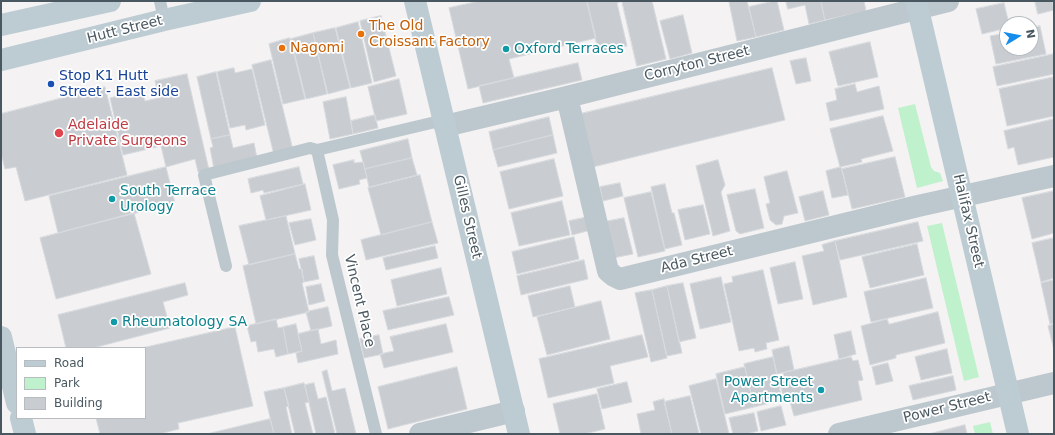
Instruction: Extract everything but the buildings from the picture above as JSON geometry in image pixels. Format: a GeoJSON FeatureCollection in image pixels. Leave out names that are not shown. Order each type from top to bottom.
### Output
{"type":"FeatureCollection","features":[{"type":"Feature","properties":{"kind":"street"},"geometry":{"type":"LineString","coordinates":[[1,25],[110,1]]}},
{"type":"Feature","properties":{"kind":"street","name":"Hutt Street"},"geometry":{"type":"LineString","coordinates":[[1,60],[162,11],[250,1]]}},
{"type":"Feature","properties":{"kind":"street","name":"Gilles Street"},"geometry":{"type":"LineString","coordinates":[[415,1],[519,434]]}},
{"type":"Feature","properties":{"kind":"street","name":"Corryton Street"},"geometry":{"type":"LineString","coordinates":[[444,123],[567,97],[916,4],[948,1]]}},
{"type":"Feature","properties":{"kind":"street","name":"Halifax Street"},"geometry":{"type":"LineString","coordinates":[[916,4],[1018,434]]}},
{"type":"Feature","properties":{"kind":"street","name":"Ada Street"},"geometry":{"type":"LineString","coordinates":[[567,97],[608,271],[620,279],[962,196],[1054,176]]}},
{"type":"Feature","properties":{"kind":"street"},"geometry":{"type":"LineString","coordinates":[[1,337],[16,399]]}},
{"type":"Feature","properties":{"kind":"street","name":"Power Street"},"geometry":{"type":"LineString","coordinates":[[840,434],[1054,383]]}},
{"type":"Feature","properties":{"kind":"street"},"geometry":{"type":"LineString","coordinates":[[420,434],[514,411]]}},
{"type":"Feature","properties":{"kind":"street"},"geometry":{"type":"LineString","coordinates":[[21,419],[25,434]]}},
{"type":"Feature","properties":{"kind":"lane"},"geometry":{"type":"LineString","coordinates":[[226,266],[204,175],[310,148],[317,150],[444,123]]}},
{"type":"Feature","properties":{"kind":"lane","name":"Vincent Place"},"geometry":{"type":"LineString","coordinates":[[317,150],[333,220],[332,255],[376,434]]}},
{"type":"Feature","properties":{"kind":"green space"},"geometry":{"type":"Polygon","coordinates":[[[915,104],[931,167],[934,171],[940,173],[943,181],[917,188],[898,108],[915,104]]]}},
{"type":"Feature","properties":{"kind":"green space"},"geometry":{"type":"Polygon","coordinates":[[[942,223],[979,377],[964,381],[927,226],[942,223]]]}},
{"type":"Feature","properties":{"kind":"green space"},"geometry":{"type":"Polygon","coordinates":[[[990,422],[993,434],[975,434],[973,426],[990,422]]]}},
{"type":"Feature","properties":{"kind":"place","name":"The Old Croissant Factory"},"geometry":{"type":"Point","coordinates":[361,34]}},
{"type":"Feature","properties":{"kind":"place","name":"Nagomi"},"geometry":{"type":"Point","coordinates":[282,48]}},
{"type":"Feature","properties":{"kind":"place","name":"Oxford Terraces"},"geometry":{"type":"Point","coordinates":[506,49]}},
{"type":"Feature","properties":{"kind":"place","name":"Stop K1 Hutt Street - East side"},"geometry":{"type":"Point","coordinates":[51,84]}},
{"type":"Feature","properties":{"kind":"place","name":"Adelaide Private Surgeons"},"geometry":{"type":"Point","coordinates":[59,133]}},
{"type":"Feature","properties":{"kind":"place","name":"South Terrace Urology"},"geometry":{"type":"Point","coordinates":[112,199]}},
{"type":"Feature","properties":{"kind":"place","name":"Rheumatology SA"},"geometry":{"type":"Point","coordinates":[114,322]}},
{"type":"Feature","properties":{"kind":"place","name":"Power Street Apartments"},"geometry":{"type":"Point","coordinates":[821,390]}}]}
